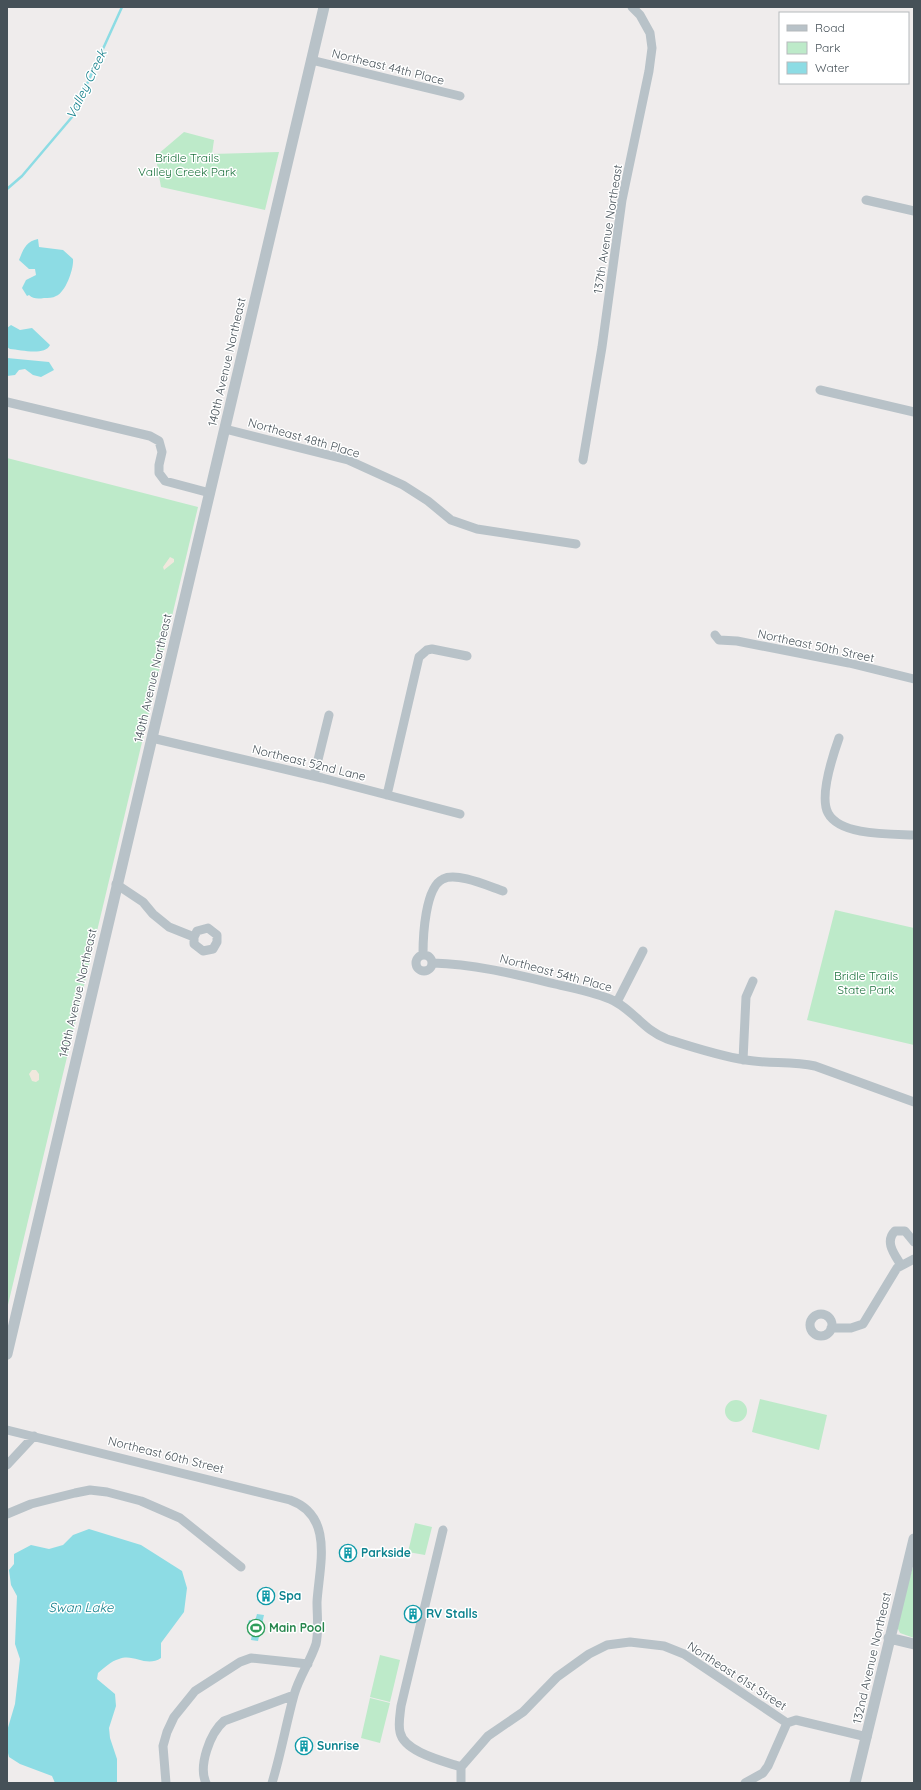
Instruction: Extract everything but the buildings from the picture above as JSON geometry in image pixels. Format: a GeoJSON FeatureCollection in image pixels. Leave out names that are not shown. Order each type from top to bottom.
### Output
{"type":"FeatureCollection","features":[{"type":"Feature","properties":{"kind":"street","name":"140th Avenue Northeast"},"geometry":{"type":"LineString","coordinates":[[7,1354],[116,884],[152,738],[324,7]]}},
{"type":"Feature","properties":{"kind":"street","name":"137th Avenue Northeast"},"geometry":{"type":"LineString","coordinates":[[583,460],[602,347],[622,200],[649,73],[652,48],[650,33],[640,15],[632,7]]}},
{"type":"Feature","properties":{"kind":"street","name":"Northeast 44th Place"},"geometry":{"type":"LineString","coordinates":[[311,60],[460,96]]}},
{"type":"Feature","properties":{"kind":"street"},"geometry":{"type":"LineString","coordinates":[[866,200],[914,211]]}},
{"type":"Feature","properties":{"kind":"street"},"geometry":{"type":"LineString","coordinates":[[820,390],[914,412]]}},
{"type":"Feature","properties":{"kind":"street"},"geometry":{"type":"LineString","coordinates":[[7,402],[150,436],[159,441],[162,452],[159,473],[165,482],[210,492]]}},
{"type":"Feature","properties":{"kind":"street","name":"Northeast 48th Place"},"geometry":{"type":"LineString","coordinates":[[225,429],[348,460],[403,485],[428,501],[451,520],[463,524],[477,528],[576,544]]}},
{"type":"Feature","properties":{"kind":"street","name":"Northeast 50th Street"},"geometry":{"type":"LineString","coordinates":[[715,635],[719,640],[737,641],[849,663],[914,679]]}},
{"type":"Feature","properties":{"kind":"street"},"geometry":{"type":"LineString","coordinates":[[387,795],[419,657],[427,650],[432,649],[467,656]]}},
{"type":"Feature","properties":{"kind":"street"},"geometry":{"type":"LineString","coordinates":[[314,776],[329,714]]}},
{"type":"Feature","properties":{"kind":"street","name":"Northeast 52nd Lane"},"geometry":{"type":"LineString","coordinates":[[152,738],[314,776],[460,814]]}},
{"type":"Feature","properties":{"kind":"street"},"geometry":{"type":"LineString","coordinates":[[839,738],[832,758],[827,783],[825,802],[828,812],[835,821],[846,827],[860,831],[914,836]]}},
{"type":"Feature","properties":{"kind":"street"},"geometry":{"type":"LineString","coordinates":[[433,963],[428,955],[423,954],[424,928],[433,888],[442,879],[452,878],[469,880],[503,891]]}},
{"type":"Feature","properties":{"kind":"street"},"geometry":{"type":"LineString","coordinates":[[116,884],[143,902],[153,914],[169,927],[194,937]]}},
{"type":"Feature","properties":{"kind":"street"},"geometry":{"type":"LineString","coordinates":[[617,1002],[643,951]]}},
{"type":"Feature","properties":{"kind":"street","name":"Northeast 54th Place"},"geometry":{"type":"LineString","coordinates":[[423,954],[416,960],[418,968],[423,971],[429,970],[433,963],[461,964],[488,968],[600,995],[617,1002],[648,1030],[665,1038],[743,1060],[804,1064],[914,1102]]}},
{"type":"Feature","properties":{"kind":"street"},"geometry":{"type":"LineString","coordinates":[[743,1060],[746,997],[753,981]]}},
{"type":"Feature","properties":{"kind":"street"},"geometry":{"type":"LineString","coordinates":[[901,1265],[891,1248],[891,1235],[895,1231],[905,1231],[914,1242]]}},
{"type":"Feature","properties":{"kind":"street"},"geometry":{"type":"LineString","coordinates":[[831,1328],[851,1328],[864,1324],[897,1268],[914,1259]]}},
{"type":"Feature","properties":{"kind":"street","name":"Northeast 60th Street"},"geometry":{"type":"LineString","coordinates":[[7,1430],[290,1500],[308,1510],[313,1517],[319,1535],[322,1556],[317,1601],[316,1643],[308,1664]]}},
{"type":"Feature","properties":{"kind":"street"},"geometry":{"type":"LineString","coordinates":[[7,1465],[34,1436]]}},
{"type":"Feature","properties":{"kind":"street"},"geometry":{"type":"LineString","coordinates":[[7,1514],[31,1504],[75,1493],[90,1490],[107,1492],[141,1501],[180,1518],[241,1567]]}},
{"type":"Feature","properties":{"kind":"street"},"geometry":{"type":"LineString","coordinates":[[443,1530],[401,1706],[400,1732],[403,1741],[408,1746],[431,1757],[461,1767],[461,1783]]}},
{"type":"Feature","properties":{"kind":"street","name":"132nd Avenue Northeast"},"geometry":{"type":"LineString","coordinates":[[855,1783],[914,1539]]}},
{"type":"Feature","properties":{"kind":"street"},"geometry":{"type":"LineString","coordinates":[[889,1638],[914,1644]]}},
{"type":"Feature","properties":{"kind":"street","name":"Northeast 61st Street"},"geometry":{"type":"LineString","coordinates":[[461,1767],[488,1736],[523,1712],[557,1677],[589,1654],[607,1645],[630,1642],[664,1646],[696,1662],[787,1723],[796,1720],[866,1737]]}},
{"type":"Feature","properties":{"kind":"street"},"geometry":{"type":"LineString","coordinates":[[166,1783],[163,1746],[167,1732],[174,1718],[195,1691],[240,1662],[251,1658],[308,1664],[298,1681],[272,1783]]}},
{"type":"Feature","properties":{"kind":"street"},"geometry":{"type":"LineString","coordinates":[[206,1783],[202,1771],[215,1728],[224,1721],[294,1695]]}},
{"type":"Feature","properties":{"kind":"street"},"geometry":{"type":"LineString","coordinates":[[745,1783],[763,1773],[768,1766],[787,1723]]}},
{"type":"Feature","properties":{"kind":"green space","name":"Bridle Trails Valley Creek Park"},"geometry":{"type":"Polygon","coordinates":[[[184,132],[214,140],[212,154],[279,152],[265,210],[161,187],[156,159],[157,155],[184,132]]]}},
{"type":"Feature","properties":{"kind":"green space"},"geometry":{"type":"Polygon","coordinates":[[[7,458],[198,507],[7,1309],[7,458]]]}},
{"type":"Feature","properties":{"kind":"green space","name":"Bridle Trails State Park"},"geometry":{"type":"Polygon","coordinates":[[[835,910],[914,928],[914,1045],[807,1020],[835,910]]]}},
{"type":"Feature","properties":{"kind":"green space"},"geometry":{"type":"Polygon","coordinates":[[[760,1399],[827,1415],[819,1450],[752,1432],[760,1399]]]}},
{"type":"Feature","properties":{"kind":"green space"},"geometry":{"type":"Polygon","coordinates":[[[736,1400],[740,1401],[746,1407],[746,1415],[740,1421],[736,1422],[732,1421],[726,1415],[725,1411],[726,1407],[732,1401],[736,1400]]]}},
{"type":"Feature","properties":{"kind":"green space"},"geometry":{"type":"Polygon","coordinates":[[[415,1523],[432,1527],[425,1555],[408,1552],[415,1523]]]}},
{"type":"Feature","properties":{"kind":"green space"},"geometry":{"type":"Polygon","coordinates":[[[914,1563],[914,1638],[900,1633],[896,1625],[914,1563]]]}},
{"type":"Feature","properties":{"kind":"green space"},"geometry":{"type":"Polygon","coordinates":[[[380,1655],[400,1660],[390,1702],[370,1697],[380,1655]]]}},
{"type":"Feature","properties":{"kind":"green space"},"geometry":{"type":"Polygon","coordinates":[[[370,1698],[390,1703],[380,1743],[361,1738],[370,1698]]]}},
{"type":"Feature","properties":{"kind":"sand"},"geometry":{"type":"Polygon","coordinates":[[[170,557],[174,559],[174,562],[164,570],[163,567],[170,557]]]}},
{"type":"Feature","properties":{"kind":"sand"},"geometry":{"type":"Polygon","coordinates":[[[32,1070],[36,1070],[39,1074],[39,1080],[36,1082],[32,1081],[29,1074],[32,1070]]]}},
{"type":"Feature","properties":{"kind":"water"},"geometry":{"type":"Polygon","coordinates":[[[38,239],[39,247],[63,250],[73,259],[71,274],[63,290],[60,294],[49,298],[38,299],[29,295],[27,296],[22,288],[26,280],[36,275],[35,269],[29,269],[19,260],[28,244],[38,239]]]}},
{"type":"Feature","properties":{"kind":"water"},"geometry":{"type":"Polygon","coordinates":[[[11,325],[20,330],[32,328],[50,345],[43,350],[38,351],[10,349],[7,347],[7,328],[11,325]]]}},
{"type":"Feature","properties":{"kind":"water"},"geometry":{"type":"Polygon","coordinates":[[[7,358],[49,362],[54,370],[41,377],[33,375],[25,369],[19,370],[15,375],[7,376],[7,358]]]}},
{"type":"Feature","properties":{"kind":"water","name":"Swan Lake"},"geometry":{"type":"Polygon","coordinates":[[[89,1529],[141,1545],[182,1571],[187,1588],[184,1612],[161,1643],[161,1658],[150,1662],[130,1658],[119,1659],[113,1661],[98,1673],[97,1679],[115,1694],[116,1706],[109,1728],[110,1738],[117,1759],[117,1783],[55,1783],[52,1776],[20,1764],[9,1757],[7,1749],[7,1731],[15,1704],[20,1659],[15,1644],[17,1596],[11,1585],[9,1570],[14,1564],[14,1554],[31,1545],[49,1549],[63,1545],[73,1535],[89,1529]]]}},
{"type":"Feature","properties":{"kind":"water","name":"Main Pool"},"geometry":{"type":"Polygon","coordinates":[[[257,1614],[264,1615],[258,1641],[251,1640],[253,1628],[247,1627],[249,1620],[255,1621],[257,1614]]]}},
{"type":"Feature","properties":{"kind":"waterway","name":"Valley Creek"},"geometry":{"type":"LineString","coordinates":[[7,189],[22,176],[72,117],[122,7]]}},
{"type":"Feature","properties":{"kind":"place","name":"Parkside"},"geometry":{"type":"Point","coordinates":[348,1553]}},
{"type":"Feature","properties":{"kind":"place","name":"Spa"},"geometry":{"type":"Point","coordinates":[266,1596]}},
{"type":"Feature","properties":{"kind":"place","name":"RV Stalls"},"geometry":{"type":"Point","coordinates":[413,1614]}},
{"type":"Feature","properties":{"kind":"place","name":"Main Pool"},"geometry":{"type":"Point","coordinates":[256,1628]}},
{"type":"Feature","properties":{"kind":"place","name":"Sunrise"},"geometry":{"type":"Point","coordinates":[304,1746]}}]}
